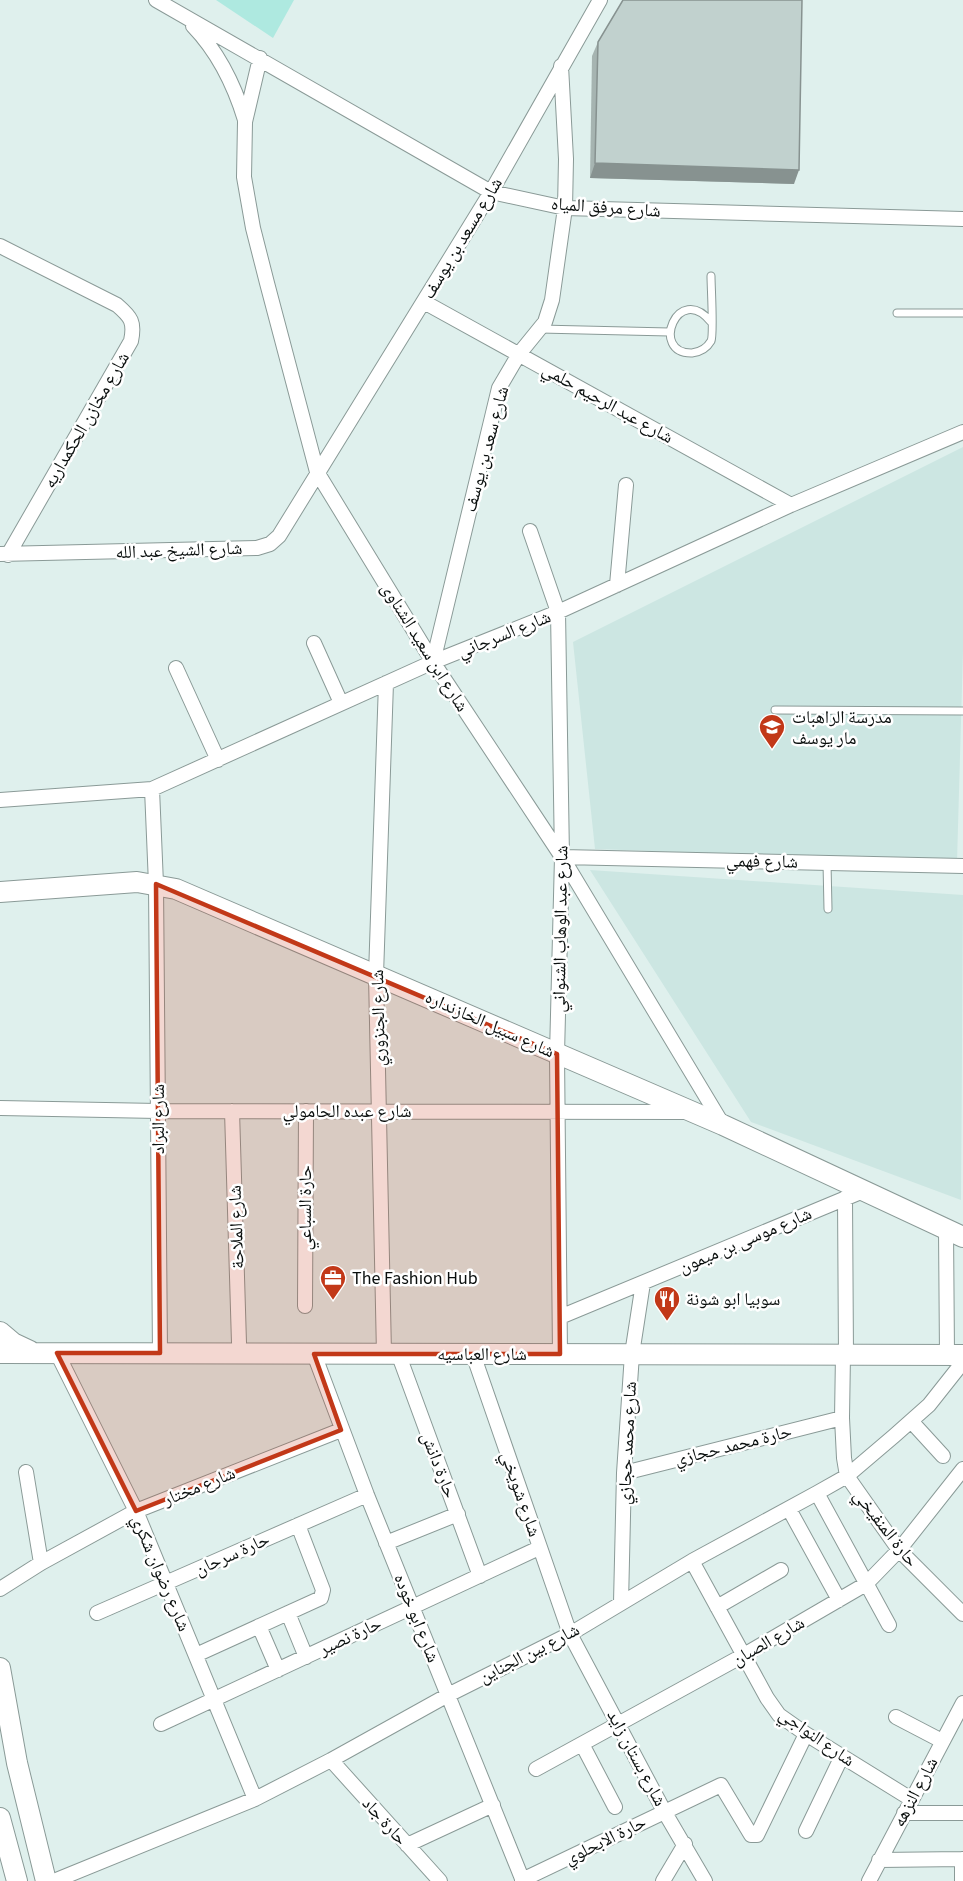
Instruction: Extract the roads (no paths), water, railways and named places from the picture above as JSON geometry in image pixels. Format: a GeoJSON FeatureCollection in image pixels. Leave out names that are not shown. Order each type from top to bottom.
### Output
{"type":"FeatureCollection","features":[{"type":"Feature","properties":{"kind":"main road","name":"شارع سبيل الخازنداره"},"geometry":{"type":"LineString","coordinates":[[0,892],[136,882],[176,889],[723,1125],[854,1194],[955,1233]]}},
{"type":"Feature","properties":{"kind":"main road"},"geometry":{"type":"LineString","coordinates":[[0,1332],[13,1343],[36,1353]]}},
{"type":"Feature","properties":{"kind":"main road","name":"شارع العباسيه"},"geometry":{"type":"LineString","coordinates":[[2,1357],[36,1353],[314,1353],[844,1354],[958,1357]]}},
{"type":"Feature","properties":{"kind":"main road"},"geometry":{"type":"LineString","coordinates":[[0,1668],[17,1763],[45,1880]]}},
{"type":"Feature","properties":{"kind":"main road"},"geometry":{"type":"LineString","coordinates":[[0,1745],[9,1790],[45,1880]]}},
{"type":"Feature","properties":{"kind":"main road"},"geometry":{"type":"LineString","coordinates":[[0,1818],[17,1881]]}},
{"type":"Feature","properties":{"kind":"street","name":"شارع مرفق المياه"},"geometry":{"type":"LineString","coordinates":[[156,0],[261,58],[491,192],[565,208],[963,219]]}},
{"type":"Feature","properties":{"kind":"street","name":"شارع مسعد بن يوسف"},"geometry":{"type":"LineString","coordinates":[[317,472],[491,192],[600,0]]}},
{"type":"Feature","properties":{"kind":"street","name":"شارع ابن سعيد الشناوى"},"geometry":{"type":"LineString","coordinates":[[183,16],[205,39],[223,64],[236,92],[245,122]]}},
{"type":"Feature","properties":{"kind":"street","name":"شارع ابن سعيد الشناوى"},"geometry":{"type":"LineString","coordinates":[[261,58],[245,122],[244,177],[253,228],[317,472],[433,662],[562,857],[723,1125]]}},
{"type":"Feature","properties":{"kind":"street","name":"شارع سعد بن يوسف"},"geometry":{"type":"LineString","coordinates":[[433,662],[499,388],[519,354],[545,321],[552,300],[565,208],[566,159],[561,66]]}},
{"type":"Feature","properties":{"kind":"street","name":"شارع مخازن الحكمداريه"},"geometry":{"type":"LineString","coordinates":[[1,247],[117,305],[127,314],[134,327],[131,341],[4,555]]}},
{"type":"Feature","properties":{"kind":"street","name":"شارع عبد الرحيم حلمي"},"geometry":{"type":"LineString","coordinates":[[424,302],[791,505]]}},
{"type":"Feature","properties":{"kind":"street","name":"شارع السرجاني"},"geometry":{"type":"LineString","coordinates":[[0,800],[152,789],[433,662],[558,612],[791,505],[963,432]]}},
{"type":"Feature","properties":{"kind":"street","name":"شارع الشيخ عبد الله"},"geometry":{"type":"LineString","coordinates":[[4,555],[257,548],[270,544],[279,536],[317,472]]}},
{"type":"Feature","properties":{"kind":"street"},"geometry":{"type":"LineString","coordinates":[[617,585],[626,485]]}},
{"type":"Feature","properties":{"kind":"street","name":"شارع عبد الوهاب الشنواني"},"geometry":{"type":"LineString","coordinates":[[530,531],[558,612],[562,857],[557,1054],[560,1354]]}},
{"type":"Feature","properties":{"kind":"street"},"geometry":{"type":"LineString","coordinates":[[314,643],[341,704]]}},
{"type":"Feature","properties":{"kind":"street"},"geometry":{"type":"LineString","coordinates":[[176,668],[218,760]]}},
{"type":"Feature","properties":{"kind":"street","name":"شارع الجنزوري"},"geometry":{"type":"LineString","coordinates":[[386,683],[376,975],[379,1112],[391,1354]]}},
{"type":"Feature","properties":{"kind":"street","name":"شارع البراد"},"geometry":{"type":"LineString","coordinates":[[152,789],[156,884],[160,1353]]}},
{"type":"Feature","properties":{"kind":"street","name":"شارع فهمي"},"geometry":{"type":"LineString","coordinates":[[562,857],[963,866]]}},
{"type":"Feature","properties":{"kind":"street","name":"شارع عبده الحامولي"},"geometry":{"type":"LineString","coordinates":[[0,1108],[158,1111],[693,1112]]}},
{"type":"Feature","properties":{"kind":"street","name":"شارع الملاحة"},"geometry":{"type":"LineString","coordinates":[[232,1111],[239,1343]]}},
{"type":"Feature","properties":{"kind":"street","name":"حارة السباعي"},"geometry":{"type":"LineString","coordinates":[[305,1306],[306,1111]]}},
{"type":"Feature","properties":{"kind":"street","name":"شارع موسى بن ميمون"},"geometry":{"type":"LineString","coordinates":[[560,1317],[854,1194]]}},
{"type":"Feature","properties":{"kind":"street","name":"حارة المنفيخي"},"geometry":{"type":"LineString","coordinates":[[854,1194],[842,1418],[847,1476],[899,1550],[963,1614]]}},
{"type":"Feature","properties":{"kind":"street"},"geometry":{"type":"LineString","coordinates":[[955,1233],[958,1357]]}},
{"type":"Feature","properties":{"kind":"street","name":"شارع محمد حجازي"},"geometry":{"type":"LineString","coordinates":[[621,1603],[624,1473],[632,1354],[643,1283]]}},
{"type":"Feature","properties":{"kind":"street","name":"شارع رضوان شكري"},"geometry":{"type":"LineString","coordinates":[[57,1353],[136,1511],[255,1798]]}},
{"type":"Feature","properties":{"kind":"street","name":"شارع ابو خوده"},"geometry":{"type":"LineString","coordinates":[[314,1353],[341,1430],[523,1880]]}},
{"type":"Feature","properties":{"kind":"street","name":"حارة دانش"},"geometry":{"type":"LineString","coordinates":[[391,1354],[458,1514],[480,1576]]}},
{"type":"Feature","properties":{"kind":"street","name":"شارع شويخي"},"geometry":{"type":"LineString","coordinates":[[472,1354],[570,1634]]}},
{"type":"Feature","properties":{"kind":"street","name":"شارع بين الجناين"},"geometry":{"type":"LineString","coordinates":[[45,1880],[255,1798],[331,1760],[448,1695],[570,1634],[692,1562],[817,1494],[847,1476],[911,1421],[928,1404],[958,1357]]}},
{"type":"Feature","properties":{"kind":"street","name":"حارة محمد حجازي"},"geometry":{"type":"LineString","coordinates":[[624,1473],[842,1418]]}},
{"type":"Feature","properties":{"kind":"street"},"geometry":{"type":"LineString","coordinates":[[911,1421],[943,1456]]}},
{"type":"Feature","properties":{"kind":"street","name":"شارع مختار"},"geometry":{"type":"LineString","coordinates":[[0,1589],[41,1563],[136,1511],[341,1430]]}},
{"type":"Feature","properties":{"kind":"street","name":"شارع الصبان"},"geometry":{"type":"LineString","coordinates":[[536,1769],[744,1655],[866,1584],[899,1550],[963,1468]]}},
{"type":"Feature","properties":{"kind":"street"},"geometry":{"type":"LineString","coordinates":[[26,1472],[41,1563]]}},
{"type":"Feature","properties":{"kind":"street"},"geometry":{"type":"LineString","coordinates":[[952,1482],[963,1493]]}},
{"type":"Feature","properties":{"kind":"street"},"geometry":{"type":"LineString","coordinates":[[817,1494],[889,1625]]}},
{"type":"Feature","properties":{"kind":"street","name":"حارة سرحان"},"geometry":{"type":"LineString","coordinates":[[97,1613],[367,1495]]}},
{"type":"Feature","properties":{"kind":"street"},"geometry":{"type":"LineString","coordinates":[[789,1509],[839,1600]]}},
{"type":"Feature","properties":{"kind":"street"},"geometry":{"type":"LineString","coordinates":[[386,1543],[458,1514]]}},
{"type":"Feature","properties":{"kind":"street"},"geometry":{"type":"LineString","coordinates":[[196,1655],[321,1598],[323,1590],[298,1525]]}},
{"type":"Feature","properties":{"kind":"street","name":"حارة نصير"},"geometry":{"type":"LineString","coordinates":[[161,1724],[539,1548]]}},
{"type":"Feature","properties":{"kind":"street","name":"شارع النواجي"},"geometry":{"type":"LineString","coordinates":[[692,1562],[767,1698],[779,1714],[806,1734],[911,1799]]}},
{"type":"Feature","properties":{"kind":"street"},"geometry":{"type":"LineString","coordinates":[[717,1606],[781,1570]]}},
{"type":"Feature","properties":{"kind":"street"},"geometry":{"type":"LineString","coordinates":[[288,1613],[306,1657]]}},
{"type":"Feature","properties":{"kind":"street"},"geometry":{"type":"LineString","coordinates":[[259,1626],[278,1670]]}},
{"type":"Feature","properties":{"kind":"street","name":"شارع بستان زايد"},"geometry":{"type":"LineString","coordinates":[[570,1634],[664,1811],[705,1881]]}},
{"type":"Feature","properties":{"kind":"street","name":"شارع النزهه"},"geometry":{"type":"LineString","coordinates":[[869,1881],[963,1703]]}},
{"type":"Feature","properties":{"kind":"street"},"geometry":{"type":"LineString","coordinates":[[896,1717],[942,1741]]}},
{"type":"Feature","properties":{"kind":"street","name":"حارة الابحلوي"},"geometry":{"type":"LineString","coordinates":[[523,1880],[721,1785],[751,1835],[757,1835],[806,1734]]}},
{"type":"Feature","properties":{"kind":"street"},"geometry":{"type":"LineString","coordinates":[[582,1744],[615,1807]]}},
{"type":"Feature","properties":{"kind":"street"},"geometry":{"type":"LineString","coordinates":[[806,1831],[842,1756]]}},
{"type":"Feature","properties":{"kind":"street","name":"حارة جاد"},"geometry":{"type":"LineString","coordinates":[[331,1760],[440,1881]]}},
{"type":"Feature","properties":{"kind":"street"},"geometry":{"type":"LineString","coordinates":[[407,1845],[493,1805]]}},
{"type":"Feature","properties":{"kind":"street"},"geometry":{"type":"LineString","coordinates":[[904,1813],[963,1813]]}},
{"type":"Feature","properties":{"kind":"street"},"geometry":{"type":"LineString","coordinates":[[663,1881],[685,1844]]}},
{"type":"Feature","properties":{"kind":"street"},"geometry":{"type":"LineString","coordinates":[[879,1860],[963,1859],[962,1881]]}},
{"type":"Feature","properties":{"kind":"lane"},"geometry":{"type":"LineString","coordinates":[[711,276],[713,331],[711,340],[706,348],[687,353],[678,349],[672,341],[669,332],[671,322],[686,310],[696,310],[705,314],[711,322]]}},
{"type":"Feature","properties":{"kind":"lane"},"geometry":{"type":"LineString","coordinates":[[897,313],[963,313]]}},
{"type":"Feature","properties":{"kind":"lane"},"geometry":{"type":"LineString","coordinates":[[539,329],[669,332]]}},
{"type":"Feature","properties":{"kind":"lane"},"geometry":{"type":"LineString","coordinates":[[775,710],[963,711]]}},
{"type":"Feature","properties":{"kind":"lane"},"geometry":{"type":"LineString","coordinates":[[827,863],[828,909]]}},
{"type":"Feature","properties":{"kind":"place","name":"مدرسة الراهبات مار يوسف"},"geometry":{"type":"Point","coordinates":[772,750]}},
{"type":"Feature","properties":{"kind":"place","name":"The Fashion Hub"},"geometry":{"type":"Point","coordinates":[333,1301]}},
{"type":"Feature","properties":{"kind":"place","name":"سوبيا ابو شونة"},"geometry":{"type":"Point","coordinates":[667,1322]}}]}
